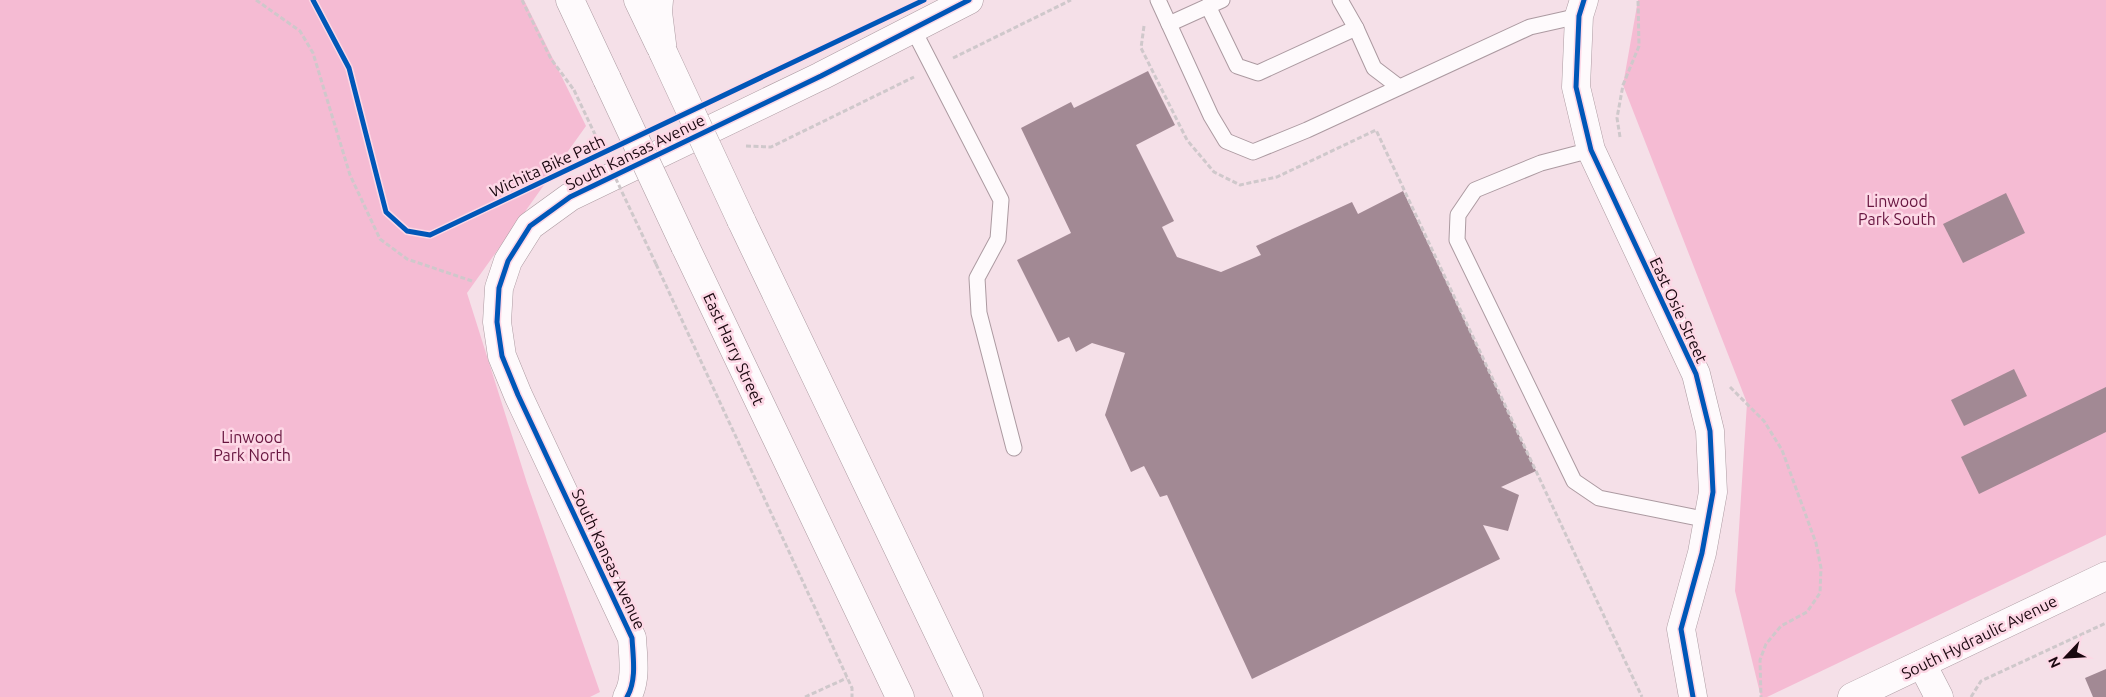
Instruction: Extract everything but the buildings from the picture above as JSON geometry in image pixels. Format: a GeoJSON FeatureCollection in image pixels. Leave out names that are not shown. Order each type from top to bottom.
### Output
{"type":"FeatureCollection","features":[{"type":"Feature","properties":{"kind":"main road","name":"East Harry Street"},"geometry":{"type":"LineString","coordinates":[[570,0],[900,697]]}},
{"type":"Feature","properties":{"kind":"main road"},"geometry":{"type":"LineString","coordinates":[[638,0],[969,697]]}},
{"type":"Feature","properties":{"kind":"main road"},"geometry":{"type":"LineString","coordinates":[[659,0],[658,12],[663,52]]}},
{"type":"Feature","properties":{"kind":"main road","name":"South Kansas Avenue"},"geometry":{"type":"LineString","coordinates":[[627,697],[630,692],[634,671],[632,638],[518,395],[502,356],[497,322],[499,288],[508,261],[530,226],[570,197],[812,80],[969,0]]}},
{"type":"Feature","properties":{"kind":"main road","name":"East Osie Street"},"geometry":{"type":"LineString","coordinates":[[1581,8],[1576,87],[1591,150],[1696,374],[1710,430],[1713,492],[1702,553],[1681,629],[1693,697]]}},
{"type":"Feature","properties":{"kind":"main road","name":"South Hydraulic Avenue"},"geometry":{"type":"LineString","coordinates":[[1852,697],[2106,576]]}},
{"type":"Feature","properties":{"kind":"main road"},"geometry":{"type":"LineString","coordinates":[[1922,664],[1939,697]]}},
{"type":"Feature","properties":{"kind":"lane"},"geometry":{"type":"LineString","coordinates":[[1158,0],[1211,116],[1226,141],[1253,152],[1530,27],[1581,8]]}},
{"type":"Feature","properties":{"kind":"lane"},"geometry":{"type":"LineString","coordinates":[[1347,2],[1356,28],[1374,68],[1399,87]]}},
{"type":"Feature","properties":{"kind":"lane"},"geometry":{"type":"LineString","coordinates":[[1168,24],[1215,3],[1237,66],[1258,73],[1356,28]]}},
{"type":"Feature","properties":{"kind":"lane"},"geometry":{"type":"LineString","coordinates":[[913,29],[1001,200],[998,239],[977,278],[979,314],[1014,448]]}},
{"type":"Feature","properties":{"kind":"lane"},"geometry":{"type":"LineString","coordinates":[[1591,150],[1541,164],[1475,190],[1458,215],[1457,240],[1574,482],[1599,498],[1708,520]]}},
{"type":"Feature","properties":{"kind":"path"},"geometry":{"type":"LineString","coordinates":[[256,0],[300,31],[313,53],[350,176],[380,239],[407,259],[472,282]]}},
{"type":"Feature","properties":{"kind":"path"},"geometry":{"type":"LineString","coordinates":[[522,0],[551,59],[574,90],[852,688],[852,697]]}},
{"type":"Feature","properties":{"kind":"path"},"geometry":{"type":"LineString","coordinates":[[742,146],[771,147],[1071,0]]}},
{"type":"Feature","properties":{"kind":"path"},"geometry":{"type":"LineString","coordinates":[[1145,24],[1142,48],[1187,140],[1214,172],[1240,185],[1277,177],[1376,130],[1642,697]]}},
{"type":"Feature","properties":{"kind":"path"},"geometry":{"type":"LineString","coordinates":[[1971,697],[1982,681],[2106,623]]}},
{"type":"Feature","properties":{"kind":"path"},"geometry":{"type":"LineString","coordinates":[[805,697],[846,678]]}},
{"type":"Feature","properties":{"kind":"green space","name":"Linwood Park North"},"geometry":{"type":"Polygon","coordinates":[[[0,0],[524,0],[586,126],[467,293],[527,483],[600,692],[590,697],[0,697],[0,0]]]}},
{"type":"Feature","properties":{"kind":"green space","name":"Linwood Park South"},"geometry":{"type":"Polygon","coordinates":[[[1638,0],[2106,0],[2106,535],[1767,697],[1761,697],[1735,591],[1747,403],[1623,85],[1638,0]]]}},
{"type":"Feature","properties":{"kind":"cycle path","name":"Wichita Bike Path"},"geometry":{"type":"LineString","coordinates":[[313,0],[349,68],[386,212],[407,231],[430,235],[924,0]]}},
{"type":"Feature","properties":{"kind":"cycle path"},"geometry":{"type":"LineString","coordinates":[[627,697],[633,676],[632,638],[518,395],[502,356],[497,322],[499,288],[508,261],[530,226],[570,197],[821,76],[969,0]]}},
{"type":"Feature","properties":{"kind":"cycle path"},"geometry":{"type":"LineString","coordinates":[[1584,0],[1579,16],[1576,87],[1591,150],[1696,374],[1710,431],[1713,492],[1702,553],[1681,629],[1693,697]]}}]}
